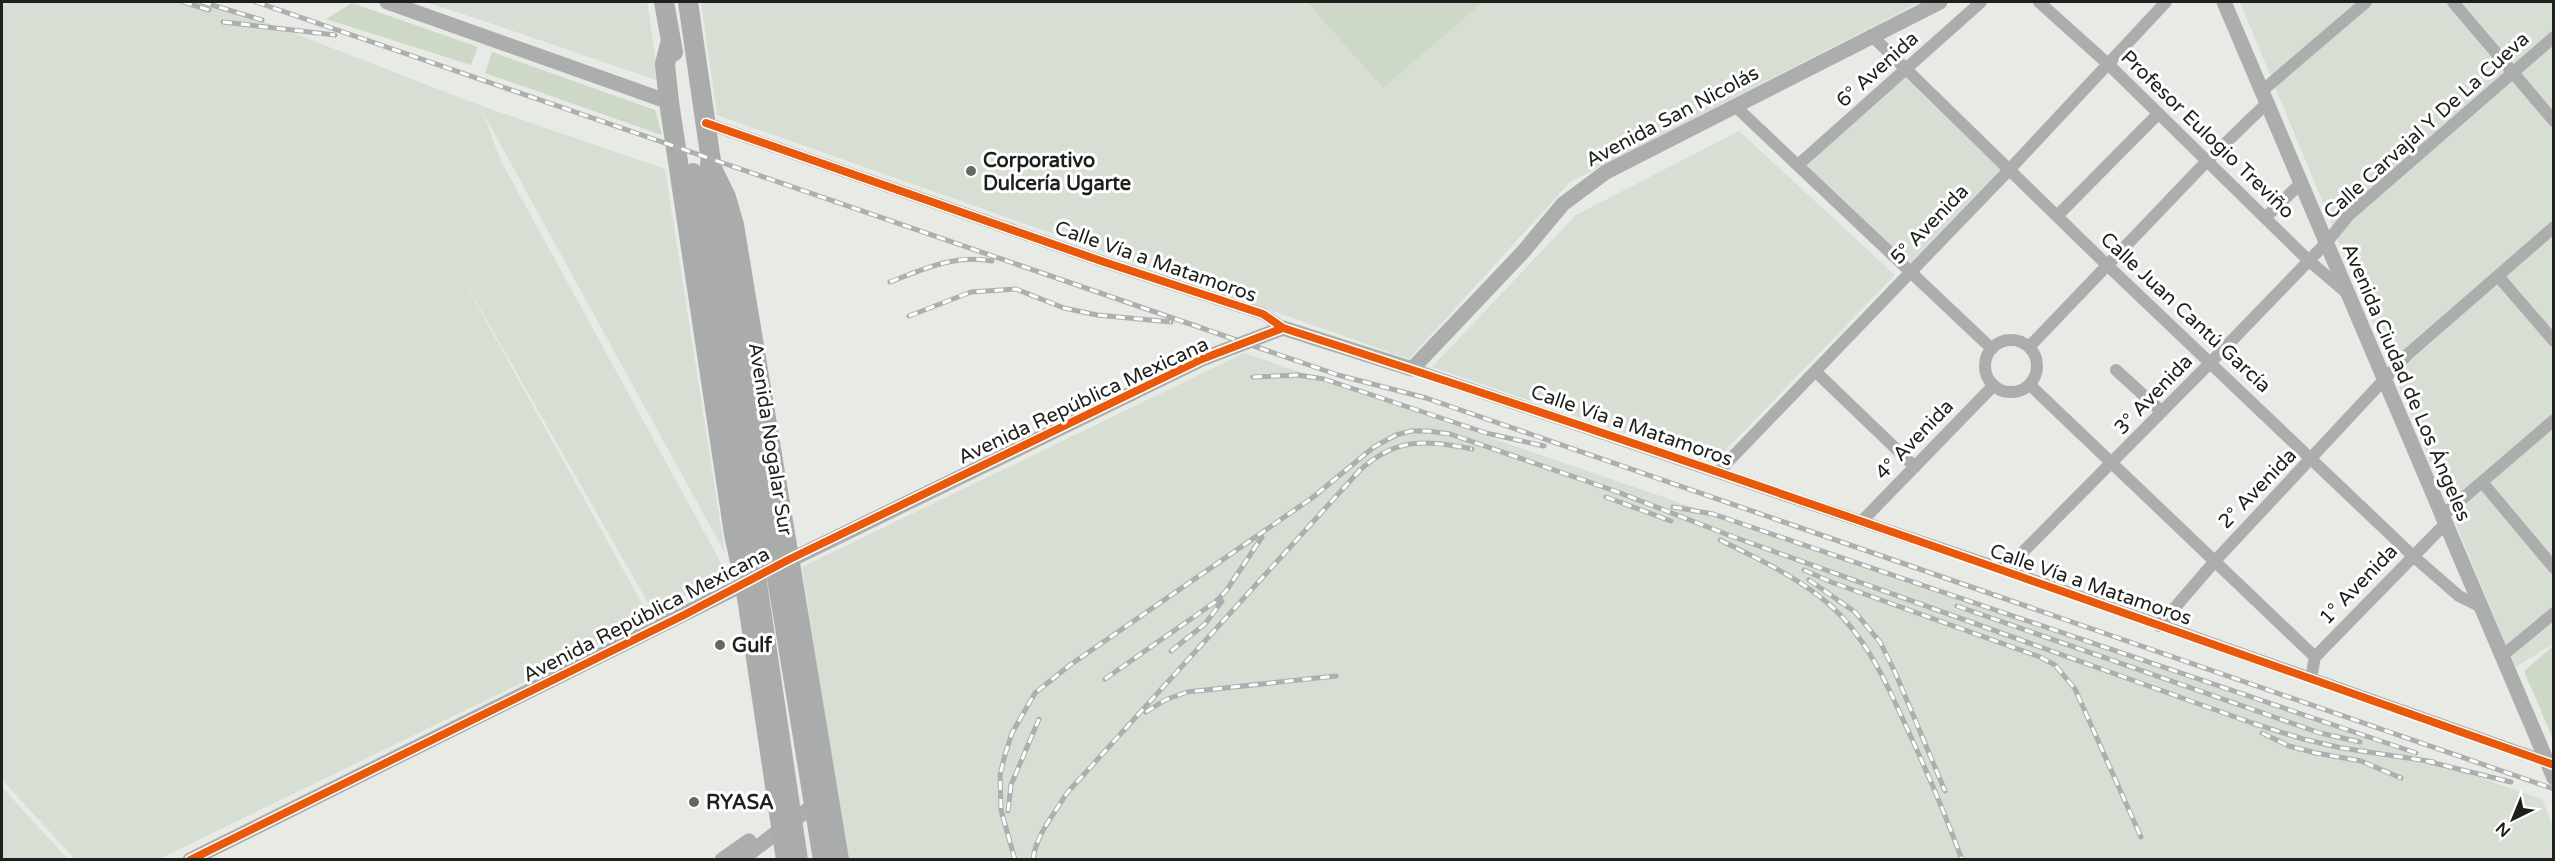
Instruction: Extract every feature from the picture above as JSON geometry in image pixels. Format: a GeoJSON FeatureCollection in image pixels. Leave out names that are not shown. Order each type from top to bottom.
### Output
{"type":"FeatureCollection","features":[{"type":"Feature","properties":{"kind":"highway","name":"Avenida Nogalar Sur"},"geometry":{"type":"LineString","coordinates":[[664,2],[719,272],[826,860]]}},
{"type":"Feature","properties":{"kind":"highway","name":"Avenida Nogalar Sur"},"geometry":{"type":"LineString","coordinates":[[688,2],[706,123],[719,272],[798,860]]}},
{"type":"Feature","properties":{"kind":"highway"},"geometry":{"type":"LineString","coordinates":[[670,40],[665,64],[669,102],[734,534],[745,584],[788,860],[809,855],[826,860]]}},
{"type":"Feature","properties":{"kind":"highway"},"geometry":{"type":"LineString","coordinates":[[710,164],[726,197],[734,225],[808,666],[837,860]]}},
{"type":"Feature","properties":{"kind":"highway"},"geometry":{"type":"LineString","coordinates":[[728,483],[741,496],[753,500],[770,492],[776,483]]}},
{"type":"Feature","properties":{"kind":"highway"},"geometry":{"type":"LineString","coordinates":[[734,534],[756,553],[790,559]]}},
{"type":"Feature","properties":{"kind":"highway"},"geometry":{"type":"LineString","coordinates":[[745,584],[773,591],[785,599],[799,615]]}},
{"type":"Feature","properties":{"kind":"highway"},"geometry":{"type":"LineString","coordinates":[[756,658],[768,652],[789,652],[808,666]]}},
{"type":"Feature","properties":{"kind":"highway"},"geometry":{"type":"LineString","coordinates":[[783,825],[823,844],[837,860]]}},
{"type":"Feature","properties":{"kind":"street"},"geometry":{"type":"LineString","coordinates":[[387,2],[669,102]]}},
{"type":"Feature","properties":{"kind":"street","name":"Avenida San Nicolás"},"geometry":{"type":"LineString","coordinates":[[1412,369],[1523,252],[1563,204],[1584,186],[1606,172],[1871,35],[1940,2]]}},
{"type":"Feature","properties":{"kind":"street","name":"6° Avenida"},"geometry":{"type":"LineString","coordinates":[[1798,165],[1981,2]]}},
{"type":"Feature","properties":{"kind":"street","name":"Profesor Eulogio Treviño"},"geometry":{"type":"LineString","coordinates":[[2039,2],[2108,64],[2308,260],[2349,295]]}},
{"type":"Feature","properties":{"kind":"street","name":"5° Avenida"},"geometry":{"type":"LineString","coordinates":[[1718,472],[1910,270],[2009,170],[2166,2]]}},
{"type":"Feature","properties":{"kind":"street","name":"Avenida Ciudad de Los Ángeles"},"geometry":{"type":"LineString","coordinates":[[2224,2],[2443,521],[2550,764],[2553,778]]}},
{"type":"Feature","properties":{"kind":"street"},"geometry":{"type":"LineString","coordinates":[[2029,347],[2207,161],[2264,97],[2366,2]]}},
{"type":"Feature","properties":{"kind":"street"},"geometry":{"type":"LineString","coordinates":[[2453,2],[2553,121]]}},
{"type":"Feature","properties":{"kind":"street","name":"Calle Juan Cantú García"},"geometry":{"type":"LineString","coordinates":[[1871,35],[2107,265],[2413,555],[2459,596],[2481,607]]}},
{"type":"Feature","properties":{"kind":"street","name":"Calle Carvajal Y De La Cueva"},"geometry":{"type":"LineString","coordinates":[[2326,243],[2358,207],[2553,37]]}},
{"type":"Feature","properties":{"kind":"street"},"geometry":{"type":"LineString","coordinates":[[1735,106],[1992,349]]}},
{"type":"Feature","properties":{"kind":"street"},"geometry":{"type":"LineString","coordinates":[[2057,216],[2158,114]]}},
{"type":"Feature","properties":{"kind":"street","name":"Calle Vía a Matamoros"},"geometry":{"type":"LineString","coordinates":[[706,123],[1104,262],[1263,314],[1283,328],[1862,520],[2550,764]]}},
{"type":"Feature","properties":{"kind":"street"},"geometry":{"type":"LineString","coordinates":[[2265,218],[2301,183]]}},
{"type":"Feature","properties":{"kind":"street","name":"2° Avenida"},"geometry":{"type":"LineString","coordinates":[[2159,626],[2215,561],[2408,354],[2553,227]]}},
{"type":"Feature","properties":{"kind":"street","name":"3° Avenida"},"geometry":{"type":"LineString","coordinates":[[2005,570],[2113,463],[2326,243]]}},
{"type":"Feature","properties":{"kind":"street"},"geometry":{"type":"LineString","coordinates":[[2498,276],[2553,341]]}},
{"type":"Feature","properties":{"kind":"street","name":"Avenida República Mexicana"},"geometry":{"type":"LineString","coordinates":[[190,860],[745,584],[790,559],[1202,359],[1283,328]]}},
{"type":"Feature","properties":{"kind":"street"},"geometry":{"type":"LineString","coordinates":[[2006,341],[2022,343],[2029,347],[2037,362],[2037,370],[2030,385],[2013,392],[2003,391],[1994,385],[1986,372],[1986,364],[1992,349],[2006,341]]}},
{"type":"Feature","properties":{"kind":"street"},"geometry":{"type":"LineString","coordinates":[[2115,370],[2162,412]]}},
{"type":"Feature","properties":{"kind":"street"},"geometry":{"type":"LineString","coordinates":[[1815,371],[1915,467]]}},
{"type":"Feature","properties":{"kind":"street","name":"4° Avenida"},"geometry":{"type":"LineString","coordinates":[[1862,520],[1994,385]]}},
{"type":"Feature","properties":{"kind":"street"},"geometry":{"type":"LineString","coordinates":[[2030,385],[2315,657],[2311,678]]}},
{"type":"Feature","properties":{"kind":"street","name":"1° Avenida"},"geometry":{"type":"LineString","coordinates":[[2315,657],[2482,482],[2553,420]]}},
{"type":"Feature","properties":{"kind":"street"},"geometry":{"type":"LineString","coordinates":[[2482,482],[2553,568]]}},
{"type":"Feature","properties":{"kind":"street"},"geometry":{"type":"LineString","coordinates":[[2502,656],[2553,613]]}},
{"type":"Feature","properties":{"kind":"street"},"geometry":{"type":"LineString","coordinates":[[722,860],[783,825],[828,795]]}},
{"type":"Feature","properties":{"kind":"street"},"geometry":{"type":"LineString","coordinates":[[740,860],[783,825]]}},
{"type":"Feature","properties":{"kind":"shaded area"},"geometry":{"type":"Polygon","coordinates":[[[2,2],[203,2],[275,26],[479,105],[665,169],[725,553],[482,111],[501,161],[725,570],[655,615],[449,254],[651,620],[159,859],[75,859],[2,780],[2,2]]]}},
{"type":"Feature","properties":{"kind":"shaded area"},"geometry":{"type":"Polygon","coordinates":[[[425,2],[647,2],[659,81],[478,19],[425,2]]]}},
{"type":"Feature","properties":{"kind":"shaded area"},"geometry":{"type":"Polygon","coordinates":[[[701,2],[1920,2],[1570,182],[1409,359],[717,115],[701,2]]]}},
{"type":"Feature","properties":{"kind":"shaded area"},"geometry":{"type":"Polygon","coordinates":[[[2240,2],[2553,2],[2553,644],[2515,667],[2240,2]]]}},
{"type":"Feature","properties":{"kind":"shaded area"},"geometry":{"type":"Polygon","coordinates":[[[1903,76],[2001,169],[1910,263],[1807,166],[1903,76]]]}},
{"type":"Feature","properties":{"kind":"shaded area"},"geometry":{"type":"Polygon","coordinates":[[[1739,131],[1895,275],[1713,463],[1432,367],[1576,215],[1739,131]]]}},
{"type":"Feature","properties":{"kind":"shaded area"},"geometry":{"type":"Polygon","coordinates":[[[1244,353],[2542,799],[2553,826],[2553,859],[846,859],[802,567],[1244,353]]]}},
{"type":"Feature","properties":{"kind":"shaded area"},"geometry":{"type":"Polygon","coordinates":[[[2,787],[29,817],[68,859],[2,859],[2,787]]]}},
{"type":"Feature","properties":{"kind":"green space"},"geometry":{"type":"Polygon","coordinates":[[[1307,2],[1483,2],[1383,88],[1307,2]]]}},
{"type":"Feature","properties":{"kind":"green space"},"geometry":{"type":"Polygon","coordinates":[[[352,3],[478,47],[471,65],[326,19],[352,3]]]}},
{"type":"Feature","properties":{"kind":"green space"},"geometry":{"type":"Polygon","coordinates":[[[492,52],[655,110],[662,135],[485,73],[492,52]]]}},
{"type":"Feature","properties":{"kind":"green space"},"geometry":{"type":"Polygon","coordinates":[[[2553,646],[2553,739],[2524,671],[2553,646]]]}},
{"type":"Feature","properties":{"kind":"railway"},"geometry":{"type":"LineString","coordinates":[[183,2],[209,10]]}},
{"type":"Feature","properties":{"kind":"railway"},"geometry":{"type":"LineString","coordinates":[[202,2],[262,20]]}},
{"type":"Feature","properties":{"kind":"railway"},"geometry":{"type":"LineString","coordinates":[[256,2],[1338,375],[1426,398],[2554,789]]}},
{"type":"Feature","properties":{"kind":"railway"},"geometry":{"type":"LineString","coordinates":[[223,22],[335,35]]}},
{"type":"Feature","properties":{"kind":"railway"},"geometry":{"type":"LineString","coordinates":[[890,282],[952,261],[978,259],[992,261]]}},
{"type":"Feature","properties":{"kind":"railway"},"geometry":{"type":"LineString","coordinates":[[909,316],[971,292],[1016,289],[1064,308],[1097,315],[1171,322]]}},
{"type":"Feature","properties":{"kind":"railway"},"geometry":{"type":"LineString","coordinates":[[1253,377],[1298,375],[1324,379],[1486,433],[1544,446]]}},
{"type":"Feature","properties":{"kind":"railway"},"geometry":{"type":"LineString","coordinates":[[1015,860],[1001,810],[1000,775],[1012,733],[1035,693],[1070,665],[1312,498],[1374,447],[1396,435],[1411,431],[1450,434],[1615,491],[1731,536],[2252,723],[2342,748],[2434,762]]}},
{"type":"Feature","properties":{"kind":"railway"},"geometry":{"type":"LineString","coordinates":[[1033,860],[1041,834],[1067,793],[1360,470],[1374,459],[1399,446],[1426,443],[1472,449]]}},
{"type":"Feature","properties":{"kind":"railway"},"geometry":{"type":"LineString","coordinates":[[1606,497],[1671,521]]}},
{"type":"Feature","properties":{"kind":"railway"},"geometry":{"type":"LineString","coordinates":[[1673,507],[1713,514],[2416,753]]}},
{"type":"Feature","properties":{"kind":"railway"},"geometry":{"type":"LineString","coordinates":[[1105,679],[1215,602],[1226,591],[1262,537]]}},
{"type":"Feature","properties":{"kind":"railway"},"geometry":{"type":"LineString","coordinates":[[1720,540],[1805,586],[1830,605],[1854,631],[1874,661],[1890,692],[1935,791],[1962,860]]}},
{"type":"Feature","properties":{"kind":"railway"},"geometry":{"type":"LineString","coordinates":[[1804,570],[1831,582],[2040,657],[2055,665],[2075,689],[2141,837]]}},
{"type":"Feature","properties":{"kind":"railway"},"geometry":{"type":"LineString","coordinates":[[1809,580],[1855,612],[1880,642],[1945,791]]}},
{"type":"Feature","properties":{"kind":"railway"},"geometry":{"type":"LineString","coordinates":[[1171,651],[1205,624],[1222,601]]}},
{"type":"Feature","properties":{"kind":"railway"},"geometry":{"type":"LineString","coordinates":[[1957,606],[2320,733],[2360,742]]}},
{"type":"Feature","properties":{"kind":"railway"},"geometry":{"type":"LineString","coordinates":[[1146,712],[1165,700],[1187,692],[1336,676]]}},
{"type":"Feature","properties":{"kind":"railway"},"geometry":{"type":"LineString","coordinates":[[1008,811],[1011,785],[1039,719]]}},
{"type":"Feature","properties":{"kind":"railway"},"geometry":{"type":"LineString","coordinates":[[2262,733],[2289,746],[2361,761],[2401,778]]}},
{"type":"Feature","properties":{"kind":"railway"},"geometry":{"type":"LineString","coordinates":[[2426,761],[2511,782]]}},
{"type":"Feature","properties":{"kind":"cycle path"},"geometry":{"type":"LineString","coordinates":[[706,123],[1104,262],[1263,314],[1283,328],[1761,487],[2554,765]]}},
{"type":"Feature","properties":{"kind":"cycle path"},"geometry":{"type":"LineString","coordinates":[[190,860],[684,615],[790,559],[1202,359],[1283,328]]}},
{"type":"Feature","properties":{"kind":"place","name":"Corporativo Dulcería Ugarte"},"geometry":{"type":"Point","coordinates":[971,171]}},
{"type":"Feature","properties":{"kind":"place","name":"Gulf"},"geometry":{"type":"Point","coordinates":[720,645]}},
{"type":"Feature","properties":{"kind":"place","name":"RYASA"},"geometry":{"type":"Point","coordinates":[694,802]}}]}
